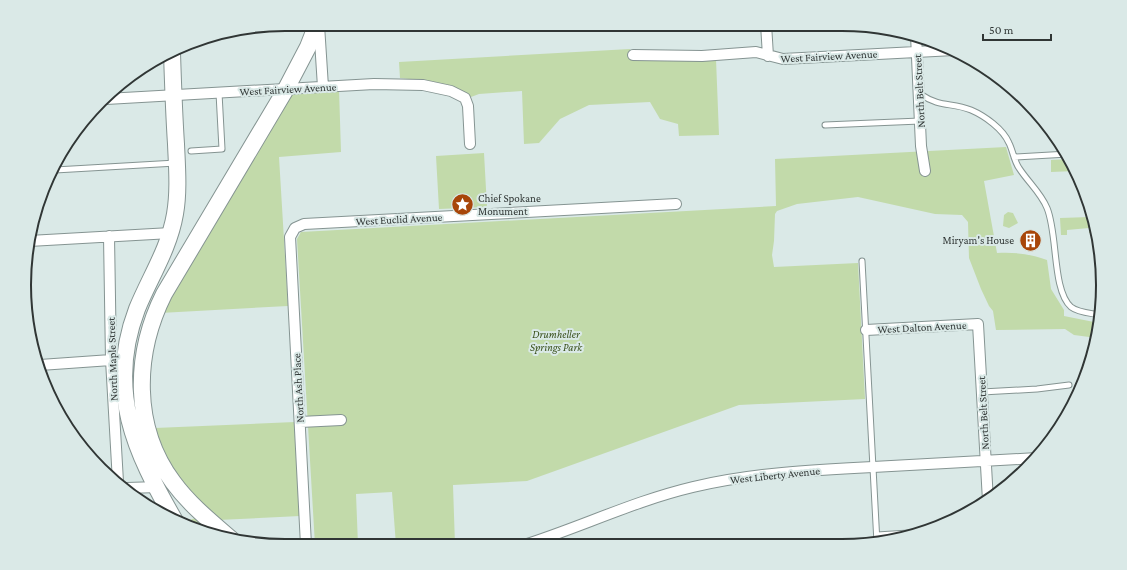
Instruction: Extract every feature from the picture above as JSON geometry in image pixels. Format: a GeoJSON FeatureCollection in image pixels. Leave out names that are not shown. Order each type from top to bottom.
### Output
{"type":"FeatureCollection","features":[{"type":"Feature","properties":{"kind":"main road"},"geometry":{"type":"LineString","coordinates":[[222,531],[182,494],[172,481],[158,457],[146,426],[143,411],[141,366],[148,334],[164,294],[286,89],[308,48],[315,31]]}},
{"type":"Feature","properties":{"kind":"main road"},"geometry":{"type":"LineString","coordinates":[[170,512],[144,464],[129,420],[125,398],[125,365],[127,343],[136,310],[171,234],[177,199],[177,163],[172,57]]}},
{"type":"Feature","properties":{"kind":"street"},"geometry":{"type":"LineString","coordinates":[[319,31],[323,87]]}},
{"type":"Feature","properties":{"kind":"street"},"geometry":{"type":"LineString","coordinates":[[766,31],[768,56]]}},
{"type":"Feature","properties":{"kind":"street","name":"North Belt Street"},"geometry":{"type":"LineString","coordinates":[[916,42],[921,151],[925,170]]}},
{"type":"Feature","properties":{"kind":"street","name":"West Fairview Avenue"},"geometry":{"type":"LineString","coordinates":[[632,55],[702,56],[756,52],[783,59],[941,51]]}},
{"type":"Feature","properties":{"kind":"street","name":"West Fairview Avenue"},"geometry":{"type":"LineString","coordinates":[[113,99],[387,83],[416,84],[451,91],[460,95],[466,100],[469,109],[470,144]]}},
{"type":"Feature","properties":{"kind":"street","name":"West Euclid Avenue"},"geometry":{"type":"LineString","coordinates":[[292,230],[304,224],[676,204]]}},
{"type":"Feature","properties":{"kind":"street","name":"North Ash Place"},"geometry":{"type":"LineString","coordinates":[[292,230],[290,240],[306,539]]}},
{"type":"Feature","properties":{"kind":"street"},"geometry":{"type":"LineString","coordinates":[[35,241],[171,234]]}},
{"type":"Feature","properties":{"kind":"street","name":"North Maple Street"},"geometry":{"type":"LineString","coordinates":[[109,236],[111,360],[118,476]]}},
{"type":"Feature","properties":{"kind":"street","name":"North Belt Street"},"geometry":{"type":"LineString","coordinates":[[978,324],[988,493]]}},
{"type":"Feature","properties":{"kind":"street","name":"West Dalton Avenue"},"geometry":{"type":"LineString","coordinates":[[866,330],[978,324]]}},
{"type":"Feature","properties":{"kind":"street"},"geometry":{"type":"LineString","coordinates":[[43,365],[111,360]]}},
{"type":"Feature","properties":{"kind":"street"},"geometry":{"type":"LineString","coordinates":[[300,422],[341,420]]}},
{"type":"Feature","properties":{"kind":"street","name":"West Liberty Avenue"},"geometry":{"type":"LineString","coordinates":[[543,539],[622,508],[692,487],[733,479],[776,473],[1027,459]]}},
{"type":"Feature","properties":{"kind":"street"},"geometry":{"type":"LineString","coordinates":[[131,488],[158,487]]}},
{"type":"Feature","properties":{"kind":"lane"},"geometry":{"type":"LineString","coordinates":[[191,151],[222,149],[219,93]]}},
{"type":"Feature","properties":{"kind":"lane"},"geometry":{"type":"LineString","coordinates":[[919,94],[933,103],[967,108],[980,115],[1006,137],[1019,169],[1038,193],[1048,212],[1053,232],[1060,284],[1065,297],[1075,309],[1094,314]]}},
{"type":"Feature","properties":{"kind":"lane"},"geometry":{"type":"LineString","coordinates":[[825,126],[920,121]]}},
{"type":"Feature","properties":{"kind":"lane"},"geometry":{"type":"LineString","coordinates":[[1014,157],[1060,154]]}},
{"type":"Feature","properties":{"kind":"lane"},"geometry":{"type":"LineString","coordinates":[[59,170],[177,163]]}},
{"type":"Feature","properties":{"kind":"lane"},"geometry":{"type":"LineString","coordinates":[[862,261],[877,535],[891,534]]}},
{"type":"Feature","properties":{"kind":"lane"},"geometry":{"type":"LineString","coordinates":[[982,392],[1037,389],[1069,385]]}},
{"type":"Feature","properties":{"kind":"green space"},"geometry":{"type":"Polygon","coordinates":[[[630,49],[632,59],[716,59],[719,135],[679,136],[678,124],[660,119],[650,102],[589,105],[560,119],[539,143],[524,144],[522,91],[479,94],[471,97],[456,88],[447,85],[400,78],[399,62],[630,49]]]}},
{"type":"Feature","properties":{"kind":"green space"},"geometry":{"type":"Polygon","coordinates":[[[339,89],[341,152],[279,157],[288,306],[160,313],[204,236],[255,157],[291,95],[339,89]]]}},
{"type":"Feature","properties":{"kind":"green space","name":"Drumheller Springs Park"},"geometry":{"type":"Polygon","coordinates":[[[1006,147],[1014,175],[984,181],[997,253],[1022,254],[1047,260],[1051,289],[1064,310],[1064,316],[1093,322],[1090,337],[1074,335],[1065,329],[996,330],[993,311],[981,289],[969,258],[968,222],[962,215],[935,214],[858,197],[797,204],[777,211],[775,214],[772,255],[774,267],[858,263],[865,399],[739,405],[527,481],[453,485],[455,539],[396,539],[392,492],[356,494],[358,539],[315,539],[297,239],[301,232],[776,206],[775,159],[1006,147]]]}},
{"type":"Feature","properties":{"kind":"green space"},"geometry":{"type":"Polygon","coordinates":[[[484,153],[487,207],[439,209],[436,156],[484,153]]]}},
{"type":"Feature","properties":{"kind":"green space"},"geometry":{"type":"Polygon","coordinates":[[[1063,159],[1069,171],[1051,172],[1051,160],[1063,159]]]}},
{"type":"Feature","properties":{"kind":"green space"},"geometry":{"type":"Polygon","coordinates":[[[1008,212],[1013,213],[1018,223],[1009,228],[1003,226],[1004,215],[1008,212]]]}},
{"type":"Feature","properties":{"kind":"green space"},"geometry":{"type":"Polygon","coordinates":[[[1087,217],[1090,233],[1089,233],[1089,228],[1067,230],[1067,235],[1061,235],[1060,218],[1087,217]]]}},
{"type":"Feature","properties":{"kind":"green space"},"geometry":{"type":"Polygon","coordinates":[[[295,422],[300,516],[218,520],[189,492],[167,458],[155,428],[295,422]]]}},
{"type":"Feature","properties":{"kind":"green space"},"geometry":{"type":"Polygon","coordinates":[[[198,517],[208,527],[203,526],[189,520],[198,517]]]}},
{"type":"Feature","properties":{"kind":"place","name":"Chief Spokane Monument"},"geometry":{"type":"Point","coordinates":[462,204]}},
{"type":"Feature","properties":{"kind":"place","name":"Miryam's House"},"geometry":{"type":"Point","coordinates":[1030,240]}}]}
